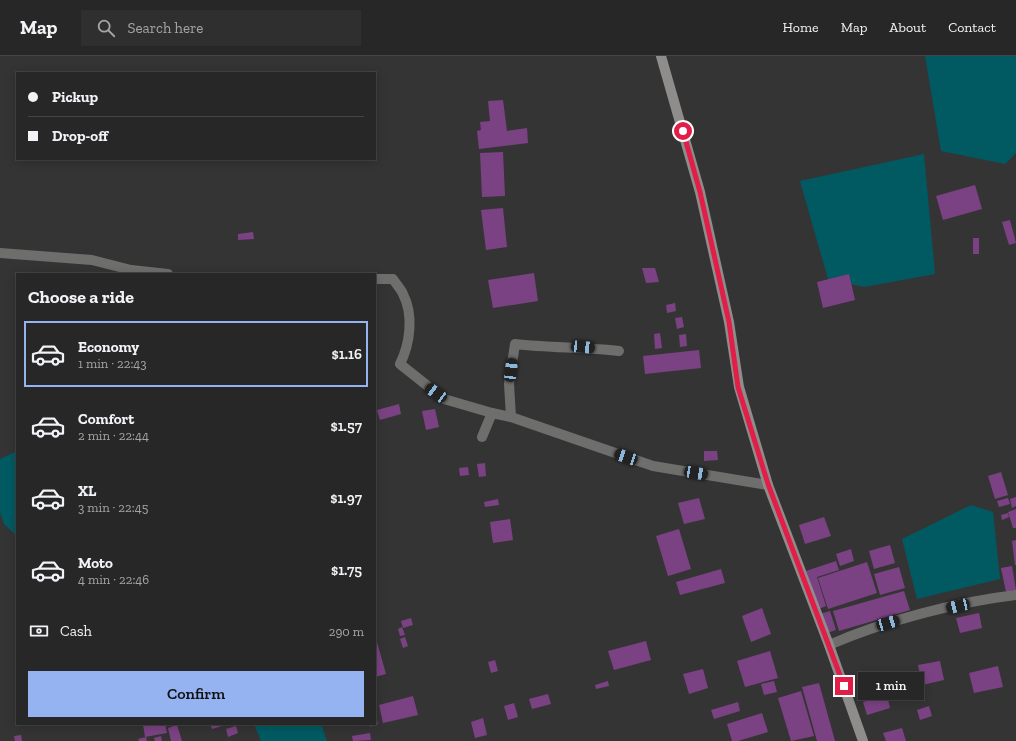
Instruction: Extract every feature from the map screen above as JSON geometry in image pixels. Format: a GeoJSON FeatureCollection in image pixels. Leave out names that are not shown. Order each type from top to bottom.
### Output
{"type":"FeatureCollection","features":[{"type":"Feature","properties":{"kind":"street"},"geometry":{"type":"LineString","coordinates":[[661,56],[700,192],[729,322],[738,387],[768,484],[829,644],[863,741]]}},
{"type":"Feature","properties":{"kind":"street"},"geometry":{"type":"LineString","coordinates":[[0,253],[92,260],[131,270],[159,273]]}},
{"type":"Feature","properties":{"kind":"street"},"geometry":{"type":"LineString","coordinates":[[376,279],[393,279],[404,295],[410,319],[406,352],[400,364],[444,399],[511,417],[653,466],[768,484]]}},
{"type":"Feature","properties":{"kind":"street"},"geometry":{"type":"LineString","coordinates":[[511,417],[509,384],[515,344],[620,350]]}},
{"type":"Feature","properties":{"kind":"street"},"geometry":{"type":"LineString","coordinates":[[482,437],[492,413]]}},
{"type":"Feature","properties":{"kind":"street"},"geometry":{"type":"LineString","coordinates":[[829,644],[861,631],[902,619],[1016,595]]}},
{"type":"Feature","properties":{"kind":"water"},"geometry":{"type":"Polygon","coordinates":[[[925,56],[1016,56],[1016,153],[1005,164],[941,151],[925,56]]]}},
{"type":"Feature","properties":{"kind":"water"},"geometry":{"type":"Polygon","coordinates":[[[924,154],[935,274],[864,287],[828,279],[800,181],[924,154]]]}},
{"type":"Feature","properties":{"kind":"water"},"geometry":{"type":"Polygon","coordinates":[[[16,451],[16,535],[4,524],[0,512],[0,459],[16,451]]]}},
{"type":"Feature","properties":{"kind":"water"},"geometry":{"type":"Polygon","coordinates":[[[971,505],[993,512],[1000,579],[917,599],[902,539],[971,505]]]}},
{"type":"Feature","properties":{"kind":"water"},"geometry":{"type":"Polygon","coordinates":[[[254,725],[321,725],[327,741],[261,741],[254,725]]]}},
{"type":"Feature","properties":{"kind":"building"},"geometry":{"type":"Polygon","coordinates":[[[503,100],[507,131],[527,128],[528,143],[479,149],[477,131],[481,130],[480,122],[490,121],[488,101],[503,100]]]}},
{"type":"Feature","properties":{"kind":"building"},"geometry":{"type":"Polygon","coordinates":[[[503,152],[505,196],[482,197],[480,153],[503,152]]]}},
{"type":"Feature","properties":{"kind":"building"},"geometry":{"type":"Polygon","coordinates":[[[975,185],[982,209],[943,220],[936,196],[975,185]]]}},
{"type":"Feature","properties":{"kind":"building"},"geometry":{"type":"Polygon","coordinates":[[[503,208],[507,247],[486,250],[481,210],[503,208]]]}},
{"type":"Feature","properties":{"kind":"building"},"geometry":{"type":"Polygon","coordinates":[[[1010,220],[1016,243],[1009,245],[1002,222],[1010,220]]]}},
{"type":"Feature","properties":{"kind":"building"},"geometry":{"type":"Polygon","coordinates":[[[253,232],[254,239],[238,240],[238,234],[253,232]]]}},
{"type":"Feature","properties":{"kind":"building"},"geometry":{"type":"Polygon","coordinates":[[[973,238],[979,238],[979,254],[973,254],[973,238]]]}},
{"type":"Feature","properties":{"kind":"building"},"geometry":{"type":"Polygon","coordinates":[[[642,268],[655,268],[659,282],[646,283],[642,268]]]}},
{"type":"Feature","properties":{"kind":"building"},"geometry":{"type":"Polygon","coordinates":[[[534,273],[538,301],[493,308],[488,280],[534,273]]]}},
{"type":"Feature","properties":{"kind":"building"},"geometry":{"type":"Polygon","coordinates":[[[849,274],[855,300],[823,308],[817,282],[849,274]]]}},
{"type":"Feature","properties":{"kind":"building"},"geometry":{"type":"Polygon","coordinates":[[[675,303],[676,311],[667,313],[666,305],[675,303]]]}},
{"type":"Feature","properties":{"kind":"building"},"geometry":{"type":"Polygon","coordinates":[[[682,317],[684,327],[677,329],[675,318],[682,317]]]}},
{"type":"Feature","properties":{"kind":"building"},"geometry":{"type":"Polygon","coordinates":[[[660,333],[662,348],[655,349],[654,334],[660,333]]]}},
{"type":"Feature","properties":{"kind":"building"},"geometry":{"type":"Polygon","coordinates":[[[686,334],[687,346],[680,347],[679,335],[686,334]]]}},
{"type":"Feature","properties":{"kind":"building"},"geometry":{"type":"Polygon","coordinates":[[[699,350],[701,368],[645,374],[643,356],[699,350]]]}},
{"type":"Feature","properties":{"kind":"building"},"geometry":{"type":"Polygon","coordinates":[[[399,404],[401,414],[380,420],[377,410],[399,404]]]}},
{"type":"Feature","properties":{"kind":"building"},"geometry":{"type":"Polygon","coordinates":[[[435,409],[439,427],[426,430],[422,411],[435,409]]]}},
{"type":"Feature","properties":{"kind":"building"},"geometry":{"type":"Polygon","coordinates":[[[704,451],[717,451],[718,460],[704,461],[704,451]]]}},
{"type":"Feature","properties":{"kind":"building"},"geometry":{"type":"Polygon","coordinates":[[[485,463],[486,476],[479,477],[477,464],[485,463]]]}},
{"type":"Feature","properties":{"kind":"building"},"geometry":{"type":"Polygon","coordinates":[[[468,467],[469,475],[460,476],[459,468],[468,467]]]}},
{"type":"Feature","properties":{"kind":"building"},"geometry":{"type":"Polygon","coordinates":[[[1001,472],[1008,495],[995,499],[988,476],[1001,472]]]}},
{"type":"Feature","properties":{"kind":"building"},"geometry":{"type":"Polygon","coordinates":[[[1016,497],[1016,506],[1012,508],[1010,499],[1016,497]]]}},
{"type":"Feature","properties":{"kind":"building"},"geometry":{"type":"Polygon","coordinates":[[[699,498],[705,519],[684,524],[678,503],[699,498]]]}},
{"type":"Feature","properties":{"kind":"building"},"geometry":{"type":"Polygon","coordinates":[[[1008,498],[1010,504],[999,507],[997,501],[1008,498]]]}},
{"type":"Feature","properties":{"kind":"building"},"geometry":{"type":"Polygon","coordinates":[[[498,499],[499,505],[485,507],[484,502],[498,499]]]}},
{"type":"Feature","properties":{"kind":"building"},"geometry":{"type":"Polygon","coordinates":[[[1016,509],[1016,528],[1013,528],[1008,512],[1016,509]]]}},
{"type":"Feature","properties":{"kind":"building"},"geometry":{"type":"Polygon","coordinates":[[[1008,513],[1009,517],[1002,520],[1001,515],[1008,513]]]}},
{"type":"Feature","properties":{"kind":"building"},"geometry":{"type":"Polygon","coordinates":[[[824,517],[831,536],[805,544],[799,525],[824,517]]]}},
{"type":"Feature","properties":{"kind":"building"},"geometry":{"type":"Polygon","coordinates":[[[510,519],[513,540],[493,543],[490,522],[510,519]]]}},
{"type":"Feature","properties":{"kind":"building"},"geometry":{"type":"Polygon","coordinates":[[[679,529],[691,569],[668,576],[656,536],[679,529]]]}},
{"type":"Feature","properties":{"kind":"building"},"geometry":{"type":"Polygon","coordinates":[[[1016,540],[1016,565],[1015,565],[1012,541],[1016,540]]]}},
{"type":"Feature","properties":{"kind":"building"},"geometry":{"type":"Polygon","coordinates":[[[890,545],[895,563],[874,569],[869,551],[890,545]]]}},
{"type":"Feature","properties":{"kind":"building"},"geometry":{"type":"Polygon","coordinates":[[[851,549],[854,561],[840,566],[836,554],[851,549]]]}},
{"type":"Feature","properties":{"kind":"building"},"geometry":{"type":"Polygon","coordinates":[[[836,561],[839,570],[817,577],[826,606],[819,609],[806,571],[836,561]]]}},
{"type":"Feature","properties":{"kind":"building"},"geometry":{"type":"Polygon","coordinates":[[[867,562],[877,593],[828,609],[818,578],[867,562]]]}},
{"type":"Feature","properties":{"kind":"building"},"geometry":{"type":"Polygon","coordinates":[[[1012,566],[1016,590],[1006,592],[1001,568],[1012,566]]]}},
{"type":"Feature","properties":{"kind":"building"},"geometry":{"type":"Polygon","coordinates":[[[899,567],[905,588],[880,595],[874,574],[899,567]]]}},
{"type":"Feature","properties":{"kind":"building"},"geometry":{"type":"Polygon","coordinates":[[[721,569],[725,583],[680,595],[676,582],[721,569]]]}},
{"type":"Feature","properties":{"kind":"building"},"geometry":{"type":"Polygon","coordinates":[[[904,591],[910,610],[839,631],[833,611],[904,591]]]}},
{"type":"Feature","properties":{"kind":"building"},"geometry":{"type":"Polygon","coordinates":[[[762,608],[771,634],[751,642],[742,616],[762,608]]]}},
{"type":"Feature","properties":{"kind":"building"},"geometry":{"type":"Polygon","coordinates":[[[830,611],[836,630],[827,633],[820,614],[830,611]]]}},
{"type":"Feature","properties":{"kind":"building"},"geometry":{"type":"Polygon","coordinates":[[[979,613],[982,628],[960,633],[956,618],[979,613]]]}},
{"type":"Feature","properties":{"kind":"building"},"geometry":{"type":"Polygon","coordinates":[[[411,618],[413,625],[403,628],[401,621],[411,618]]]}},
{"type":"Feature","properties":{"kind":"building"},"geometry":{"type":"Polygon","coordinates":[[[402,627],[405,635],[400,636],[398,629],[402,627]]]}},
{"type":"Feature","properties":{"kind":"building"},"geometry":{"type":"Polygon","coordinates":[[[405,637],[408,646],[403,648],[400,639],[405,637]]]}},
{"type":"Feature","properties":{"kind":"building"},"geometry":{"type":"Polygon","coordinates":[[[376,639],[386,674],[376,677],[376,639]]]}},
{"type":"Feature","properties":{"kind":"building"},"geometry":{"type":"Polygon","coordinates":[[[646,641],[651,660],[614,670],[608,651],[646,641]]]}},
{"type":"Feature","properties":{"kind":"building"},"geometry":{"type":"Polygon","coordinates":[[[770,651],[778,678],[745,687],[737,661],[770,651]]]}},
{"type":"Feature","properties":{"kind":"building"},"geometry":{"type":"Polygon","coordinates":[[[495,660],[498,671],[491,673],[488,662],[495,660]]]}},
{"type":"Feature","properties":{"kind":"building"},"geometry":{"type":"Polygon","coordinates":[[[940,661],[944,680],[922,685],[918,665],[940,661]]]}},
{"type":"Feature","properties":{"kind":"building"},"geometry":{"type":"Polygon","coordinates":[[[998,666],[1003,687],[974,693],[969,673],[998,666]]]}},
{"type":"Feature","properties":{"kind":"building"},"geometry":{"type":"Polygon","coordinates":[[[703,669],[708,688],[689,694],[683,674],[703,669]]]}},
{"type":"Feature","properties":{"kind":"building"},"geometry":{"type":"Polygon","coordinates":[[[608,681],[609,686],[596,689],[595,685],[608,681]]]}},
{"type":"Feature","properties":{"kind":"building"},"geometry":{"type":"Polygon","coordinates":[[[774,681],[777,692],[764,695],[761,684],[774,681]]]}},
{"type":"Feature","properties":{"kind":"building"},"geometry":{"type":"Polygon","coordinates":[[[819,683],[835,741],[817,741],[802,687],[819,683]]]}},
{"type":"Feature","properties":{"kind":"building"},"geometry":{"type":"Polygon","coordinates":[[[801,691],[814,736],[791,741],[778,698],[801,691]]]}},
{"type":"Feature","properties":{"kind":"building"},"geometry":{"type":"Polygon","coordinates":[[[548,694],[551,704],[532,709],[529,699],[548,694]]]}},
{"type":"Feature","properties":{"kind":"building"},"geometry":{"type":"Polygon","coordinates":[[[887,695],[890,708],[867,715],[863,702],[887,695]]]}},
{"type":"Feature","properties":{"kind":"building"},"geometry":{"type":"Polygon","coordinates":[[[413,696],[418,715],[383,723],[379,705],[413,696]]]}},
{"type":"Feature","properties":{"kind":"building"},"geometry":{"type":"Polygon","coordinates":[[[738,702],[740,711],[714,719],[711,710],[738,702]]]}},
{"type":"Feature","properties":{"kind":"building"},"geometry":{"type":"Polygon","coordinates":[[[514,703],[518,717],[508,720],[504,706],[514,703]]]}},
{"type":"Feature","properties":{"kind":"building"},"geometry":{"type":"Polygon","coordinates":[[[929,706],[932,716],[920,720],[917,710],[929,706]]]}},
{"type":"Feature","properties":{"kind":"building"},"geometry":{"type":"Polygon","coordinates":[[[762,713],[768,732],[738,741],[732,741],[727,724],[762,713]]]}},
{"type":"Feature","properties":{"kind":"building"},"geometry":{"type":"Polygon","coordinates":[[[483,718],[487,735],[475,738],[471,722],[483,718]]]}},
{"type":"Feature","properties":{"kind":"building"},"geometry":{"type":"Polygon","coordinates":[[[143,725],[165,725],[167,733],[145,737],[143,725]]]}},
{"type":"Feature","properties":{"kind":"building"},"geometry":{"type":"Polygon","coordinates":[[[177,725],[182,741],[171,741],[168,728],[177,725]]]}},
{"type":"Feature","properties":{"kind":"building"},"geometry":{"type":"Polygon","coordinates":[[[210,725],[226,725],[212,729],[210,725]]]}},
{"type":"Feature","properties":{"kind":"building"},"geometry":{"type":"Polygon","coordinates":[[[236,726],[238,733],[228,737],[226,729],[236,726]]]}},
{"type":"Feature","properties":{"kind":"building"},"geometry":{"type":"Polygon","coordinates":[[[902,728],[906,741],[886,741],[883,733],[902,728]]]}},
{"type":"Feature","properties":{"kind":"building"},"geometry":{"type":"Polygon","coordinates":[[[370,733],[371,740],[353,741],[352,736],[370,733]]]}},
{"type":"Feature","properties":{"kind":"building"},"geometry":{"type":"Polygon","coordinates":[[[21,735],[22,741],[15,741],[14,736],[21,735]]]}},
{"type":"Feature","properties":{"kind":"building"},"geometry":{"type":"Polygon","coordinates":[[[161,736],[162,741],[155,741],[154,738],[161,736]]]}},
{"type":"Feature","properties":{"kind":"building"},"geometry":{"type":"Polygon","coordinates":[[[146,737],[147,741],[139,741],[138,739],[146,737]]]}},
{"type":"Feature","properties":{"kind":"route"},"geometry":{"type":"LineString","coordinates":[[683,131],[700,192],[729,322],[738,387],[768,484],[844,686]]}}]}
